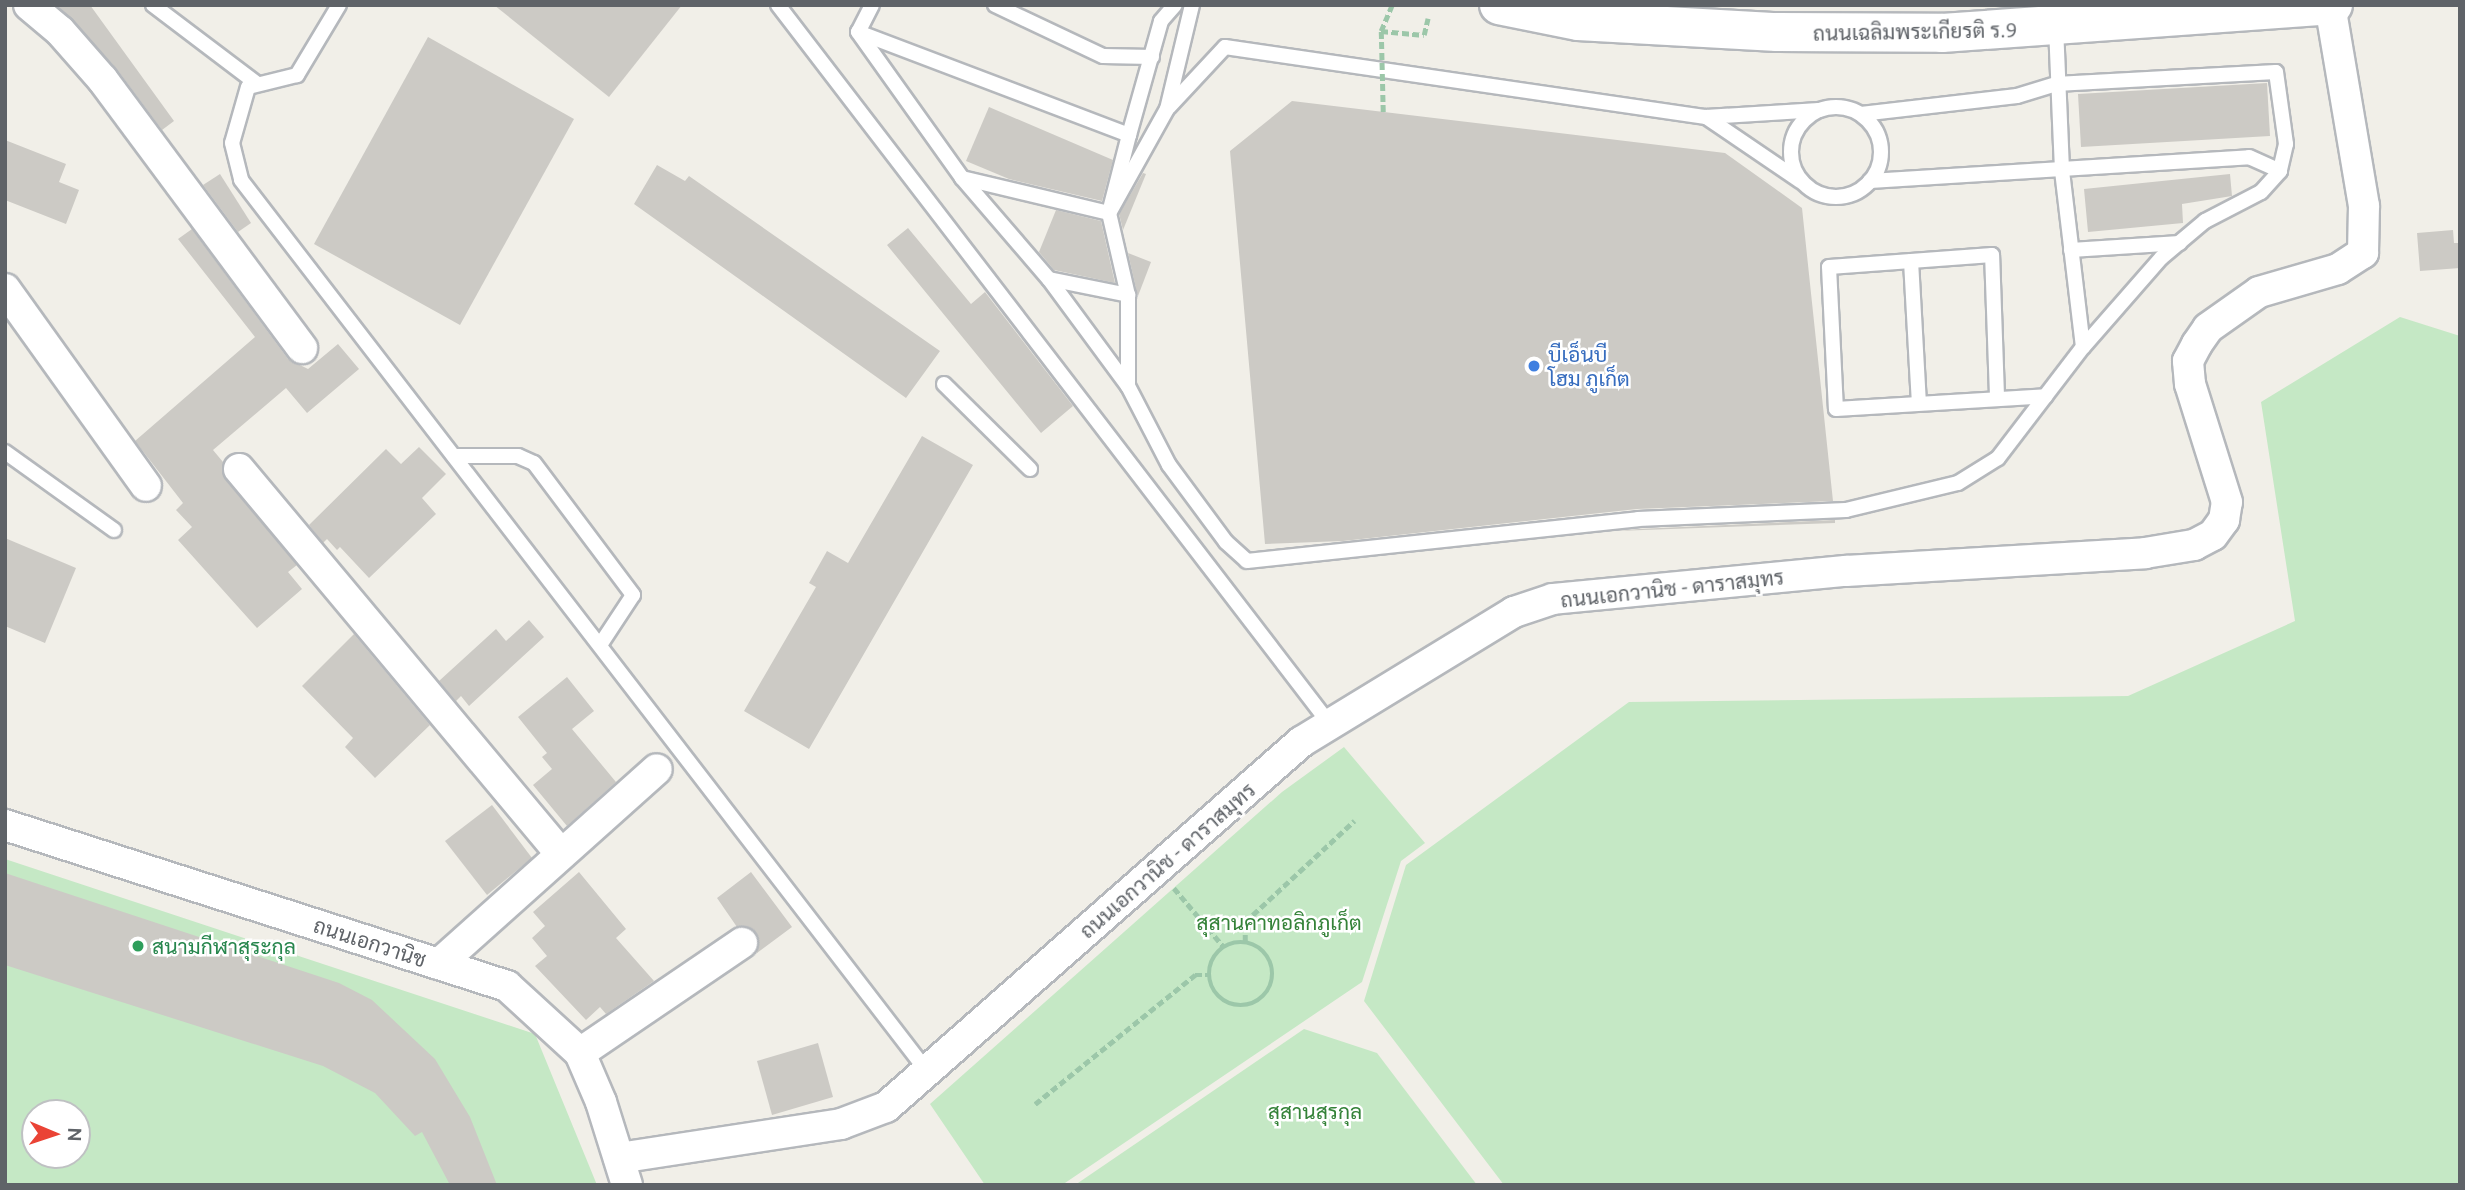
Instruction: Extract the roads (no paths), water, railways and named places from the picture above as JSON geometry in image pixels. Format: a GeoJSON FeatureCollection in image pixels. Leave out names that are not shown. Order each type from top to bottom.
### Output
{"type":"FeatureCollection","features":[{"type":"Feature","properties":{"kind":"main road","name":"ถนนเฉลิมพระเกียรติ ร.9"},"geometry":{"type":"LineString","coordinates":[[1499,5],[1578,21],[1777,32],[2056,28],[2331,6]]}},
{"type":"Feature","properties":{"kind":"street"},"geometry":{"type":"LineString","coordinates":[[29,5],[60,31],[103,80],[302,348]]}},
{"type":"Feature","properties":{"kind":"street","name":"ถนนเอกวานิช - ดาราสมุทร"},"geometry":{"type":"LineString","coordinates":[[623,1172],[841,1124],[886,1107],[1157,869],[1329,723],[1514,612],[1553,599],[1957,563],[2145,554],[2194,545],[2213,535],[2224,520],[2227,502],[2190,384],[2188,361],[2197,344],[2208,328],[2259,292],[2338,269],[2363,253],[2364,206],[2331,6]]}},
{"type":"Feature","properties":{"kind":"street"},"geometry":{"type":"LineString","coordinates":[[5,289],[146,485]]}},
{"type":"Feature","properties":{"kind":"street"},"geometry":{"type":"LineString","coordinates":[[239,469],[561,854]]}},
{"type":"Feature","properties":{"kind":"street"},"geometry":{"type":"LineString","coordinates":[[439,964],[657,769]]}},
{"type":"Feature","properties":{"kind":"street","name":"ถนนเอกวานิช"},"geometry":{"type":"LineString","coordinates":[[5,825],[507,986],[580,1053],[623,1172]]}},
{"type":"Feature","properties":{"kind":"street"},"geometry":{"type":"LineString","coordinates":[[580,1053],[742,943]]}},
{"type":"Feature","properties":{"kind":"lane"},"geometry":{"type":"LineString","coordinates":[[153,5],[256,83]]}},
{"type":"Feature","properties":{"kind":"lane"},"geometry":{"type":"LineString","coordinates":[[339,5],[296,75],[256,83],[248,88],[233,135],[241,180],[927,1071]]}},
{"type":"Feature","properties":{"kind":"lane"},"geometry":{"type":"LineString","coordinates":[[778,5],[1329,723]]}},
{"type":"Feature","properties":{"kind":"lane"},"geometry":{"type":"LineString","coordinates":[[858,32],[872,5]]}},
{"type":"Feature","properties":{"kind":"lane"},"geometry":{"type":"LineString","coordinates":[[995,5],[1103,56],[1152,57]]}},
{"type":"Feature","properties":{"kind":"lane"},"geometry":{"type":"LineString","coordinates":[[1128,386],[1128,295],[1109,213],[1161,21],[1175,5]]}},
{"type":"Feature","properties":{"kind":"lane"},"geometry":{"type":"LineString","coordinates":[[1167,109],[1192,5]]}},
{"type":"Feature","properties":{"kind":"lane"},"geometry":{"type":"LineString","coordinates":[[2056,28],[2056,84],[2062,170],[2083,347]]}},
{"type":"Feature","properties":{"kind":"lane"},"geometry":{"type":"LineString","coordinates":[[858,32],[1129,135]]}},
{"type":"Feature","properties":{"kind":"lane"},"geometry":{"type":"LineString","coordinates":[[858,32],[962,178],[1049,279],[1128,386],[1169,465],[1226,542],[1247,561],[1638,519],[1846,510],[1958,483],[1998,458],[2083,347],[2180,243],[2205,221],[2261,192],[2280,171],[2286,144],[2276,72],[2056,84],[2017,96],[1861,114],[1833,106],[1806,117],[1791,142],[1795,172],[1803,183]]}},
{"type":"Feature","properties":{"kind":"lane"},"geometry":{"type":"LineString","coordinates":[[1109,213],[1167,109],[1225,47],[1706,117],[1819,110]]}},
{"type":"Feature","properties":{"kind":"lane"},"geometry":{"type":"LineString","coordinates":[[1706,117],[1803,183],[1830,197],[1859,191],[1870,181],[1878,168],[1879,138],[1861,114]]}},
{"type":"Feature","properties":{"kind":"lane"},"geometry":{"type":"LineString","coordinates":[[1870,181],[2249,157],[2280,171]]}},
{"type":"Feature","properties":{"kind":"lane"},"geometry":{"type":"LineString","coordinates":[[962,178],[1109,213]]}},
{"type":"Feature","properties":{"kind":"lane"},"geometry":{"type":"LineString","coordinates":[[2071,250],[2180,243]]}},
{"type":"Feature","properties":{"kind":"lane"},"geometry":{"type":"LineString","coordinates":[[1997,396],[1992,255],[1829,267],[1836,408],[1997,396],[2046,396]]}},
{"type":"Feature","properties":{"kind":"lane"},"geometry":{"type":"LineString","coordinates":[[1912,261],[1919,402]]}},
{"type":"Feature","properties":{"kind":"lane"},"geometry":{"type":"LineString","coordinates":[[1049,279],[1128,295]]}},
{"type":"Feature","properties":{"kind":"lane"},"geometry":{"type":"LineString","coordinates":[[944,384],[1030,469]]}},
{"type":"Feature","properties":{"kind":"lane"},"geometry":{"type":"LineString","coordinates":[[5,452],[114,530]]}},
{"type":"Feature","properties":{"kind":"lane"},"geometry":{"type":"LineString","coordinates":[[454,456],[518,456],[534,463],[634,595],[600,645]]}},
{"type":"Feature","properties":{"kind":"place","name":"บีเอ็นบี โฮม ภูเก็ต"},"geometry":{"type":"Point","coordinates":[1534,366]}},
{"type":"Feature","properties":{"kind":"place","name":"สนามกีฬาสุระกุล"},"geometry":{"type":"Point","coordinates":[138,946]}},
{"type":"Feature","properties":{"kind":"park label","name":"สุสานคาทอลิกภูเก็ต"},"geometry":{"type":"Point","coordinates":[1279,922]}},
{"type":"Feature","properties":{"kind":"park label","name":"สุสานสุรกุล"},"geometry":{"type":"Point","coordinates":[1315,1111]}}]}
